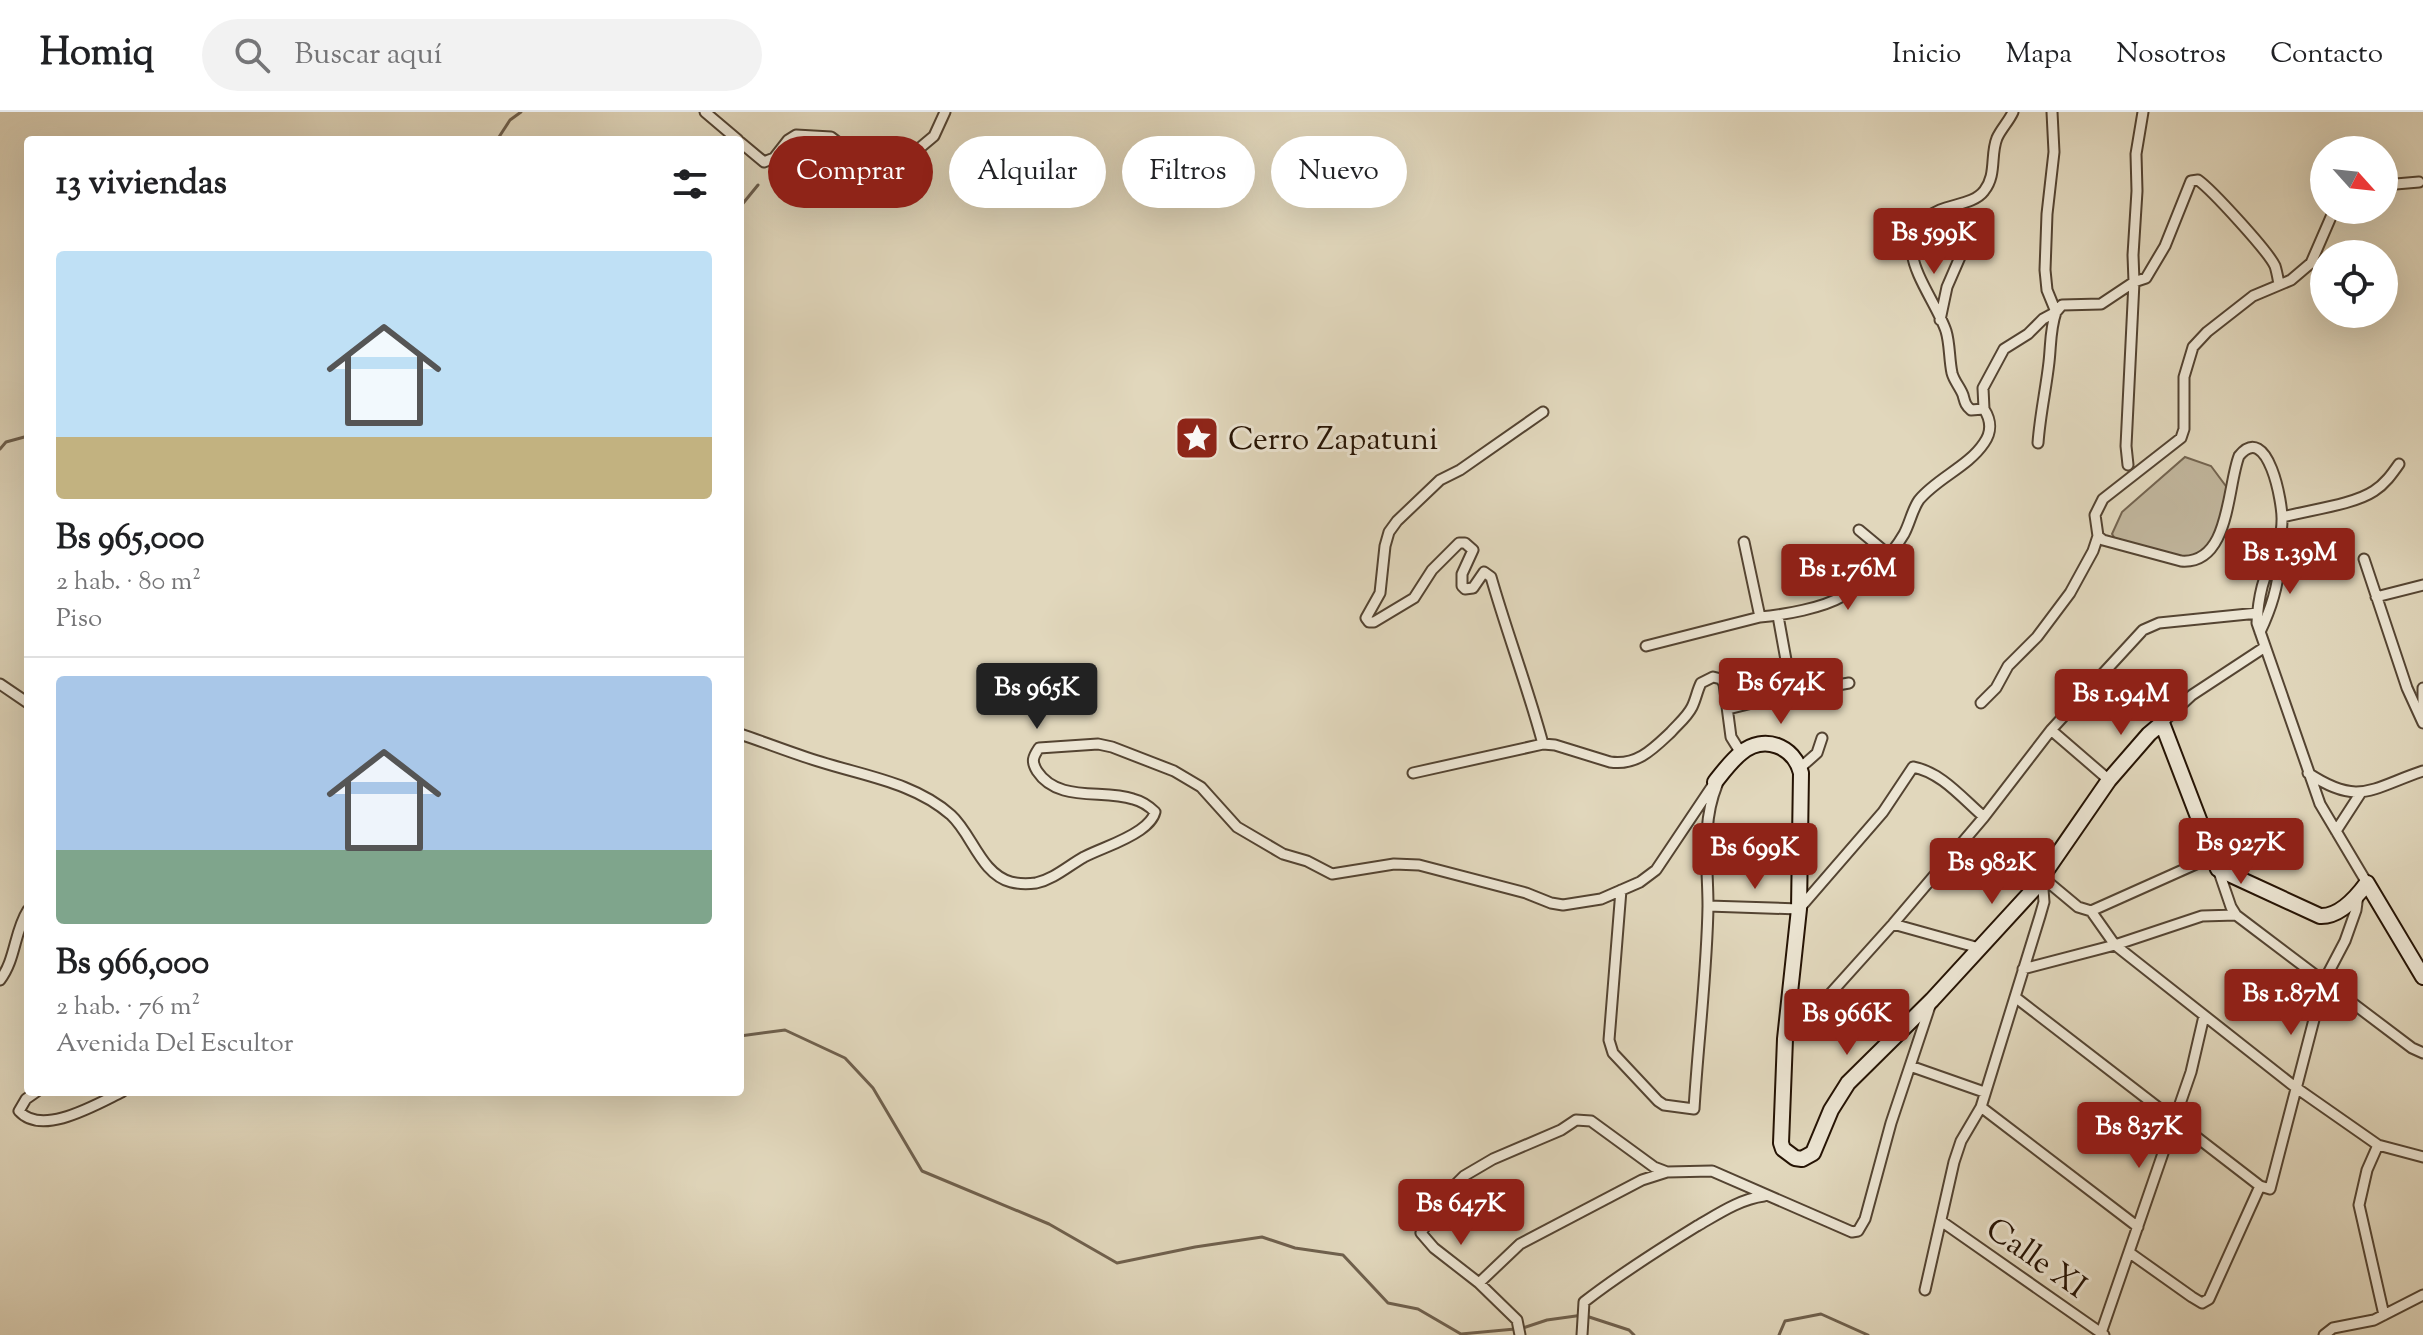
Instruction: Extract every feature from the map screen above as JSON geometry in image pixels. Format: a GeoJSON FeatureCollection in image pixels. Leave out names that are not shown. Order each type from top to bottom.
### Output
{"type":"FeatureCollection","features":[{"type":"Feature","properties":{"kind":"street"},"geometry":{"type":"LineString","coordinates":[[705,112],[733,136]]}},
{"type":"Feature","properties":{"kind":"street"},"geometry":{"type":"LineString","coordinates":[[744,145],[764,162],[774,158],[796,135],[831,137],[859,155],[875,155],[903,162],[934,136],[945,112]]}},
{"type":"Feature","properties":{"kind":"street"},"geometry":{"type":"LineString","coordinates":[[1984,409],[1971,410],[1965,403],[1952,372],[1946,332],[1916,268],[1911,242],[1914,230],[1930,215],[1983,193],[1990,182],[1998,135],[2013,112]]}},
{"type":"Feature","properties":{"kind":"street"},"geometry":{"type":"LineString","coordinates":[[2038,443],[2056,312],[2047,290],[2045,270],[2054,152],[2052,112]]}},
{"type":"Feature","properties":{"kind":"street"},"geometry":{"type":"LineString","coordinates":[[2128,465],[2126,446],[2136,154],[2143,112]]}},
{"type":"Feature","properties":{"kind":"street"},"geometry":{"type":"LineString","coordinates":[[1646,646],[1760,617],[1778,616],[1843,596],[1859,584],[1889,555],[1904,533],[1919,500],[1968,461],[1985,443],[1990,425],[1984,409],[1983,388],[2004,349],[2028,334],[2062,305],[2101,304],[2134,282],[2146,278],[2165,246],[2191,181],[2198,180],[2208,187],[2274,264],[2279,284]]}},
{"type":"Feature","properties":{"kind":"street"},"geometry":{"type":"LineString","coordinates":[[2398,184],[2419,182]]}},
{"type":"Feature","properties":{"kind":"street"},"geometry":{"type":"LineString","coordinates":[[1981,703],[2070,593],[2093,551],[2098,536],[2095,515],[2103,499],[2181,438],[2184,429],[2184,377],[2193,347],[2253,296],[2291,280],[2311,263],[2328,224]]}},
{"type":"Feature","properties":{"kind":"street"},"geometry":{"type":"LineString","coordinates":[[1940,320],[1947,287],[1967,241]]}},
{"type":"Feature","properties":{"kind":"street"},"geometry":{"type":"LineString","coordinates":[[1543,412],[1460,470],[1440,480],[1397,521],[1389,532],[1385,546],[1380,593],[1366,618],[1374,622],[1414,598],[1432,570],[1459,543],[1465,543],[1473,550],[1462,574],[1462,586],[1465,589],[1473,588],[1484,572],[1491,577],[1543,744]]}},
{"type":"Feature","properties":{"kind":"street"},"geometry":{"type":"LineString","coordinates":[[2098,536],[2181,561],[2197,559],[2209,550],[2225,522],[2237,463],[2244,451],[2253,447],[2259,449],[2270,461],[2283,517],[2274,591],[2260,632]]}},
{"type":"Feature","properties":{"kind":"street"},"geometry":{"type":"LineString","coordinates":[[2283,517],[2373,492],[2387,482],[2399,464]]}},
{"type":"Feature","properties":{"kind":"street"},"geometry":{"type":"LineString","coordinates":[[1859,530],[1889,555]]}},
{"type":"Feature","properties":{"kind":"street"},"geometry":{"type":"LineString","coordinates":[[1744,542],[1760,617]]}},
{"type":"Feature","properties":{"kind":"street"},"geometry":{"type":"LineString","coordinates":[[2278,554],[2270,568],[2257,623],[2308,773],[2362,889],[2423,977]]}},
{"type":"Feature","properties":{"kind":"street"},"geometry":{"type":"LineString","coordinates":[[2364,559],[2407,688],[2423,723]]}},
{"type":"Feature","properties":{"kind":"street"},"geometry":{"type":"LineString","coordinates":[[2376,597],[2423,585]]}},
{"type":"Feature","properties":{"kind":"street"},"geometry":{"type":"LineString","coordinates":[[1785,1039],[1804,1023],[1893,924],[1984,817],[2051,730],[2143,630],[2159,623],[2258,613]]}},
{"type":"Feature","properties":{"kind":"street"},"geometry":{"type":"LineString","coordinates":[[1778,616],[1792,693]]}},
{"type":"Feature","properties":{"kind":"street"},"geometry":{"type":"LineString","coordinates":[[744,735],[910,789],[934,803],[961,826],[986,865],[1008,881],[1036,883],[1048,878],[1133,834],[1153,819],[1155,812],[1133,799],[1079,793],[1049,783],[1033,763],[1039,748],[1098,744],[1174,771],[1201,787],[1237,827],[1283,854],[1307,861],[1332,874],[1394,864],[1419,865],[1563,905],[1589,902],[1648,878],[1719,777],[1741,753],[1760,744],[1777,745],[1791,753],[1800,768],[1799,909],[1785,1039],[1781,1143],[1789,1155],[1802,1159],[1817,1147],[1831,1110],[1848,1083],[1932,1000],[2042,877],[2109,780],[2149,734],[2192,695],[2265,647]]}},
{"type":"Feature","properties":{"kind":"street"},"geometry":{"type":"LineString","coordinates":[[1413,773],[1543,744],[1610,762],[1633,761],[1658,745],[1679,723],[1690,711],[1701,683],[1713,677],[1721,679],[1724,684],[1731,737],[1741,753]]}},
{"type":"Feature","properties":{"kind":"street"},"geometry":{"type":"LineString","coordinates":[[1728,709],[1849,683]]}},
{"type":"Feature","properties":{"kind":"street"},"geometry":{"type":"LineString","coordinates":[[0,684],[24,700]]}},
{"type":"Feature","properties":{"kind":"street"},"geometry":{"type":"LineString","coordinates":[[2423,688],[2423,716]]}},
{"type":"Feature","properties":{"kind":"street"},"geometry":{"type":"LineString","coordinates":[[2162,723],[2236,915],[2412,1048],[2423,1053]]}},
{"type":"Feature","properties":{"kind":"street"},"geometry":{"type":"LineString","coordinates":[[2051,730],[2109,780]]}},
{"type":"Feature","properties":{"kind":"street"},"geometry":{"type":"LineString","coordinates":[[1800,768],[1817,753],[1822,738]]}},
{"type":"Feature","properties":{"kind":"street"},"geometry":{"type":"LineString","coordinates":[[1799,909],[1883,812],[1913,767],[1936,775],[1984,817]]}},
{"type":"Feature","properties":{"kind":"street"},"geometry":{"type":"LineString","coordinates":[[2308,773],[2334,788],[2360,794],[2422,774]]}},
{"type":"Feature","properties":{"kind":"street"},"geometry":{"type":"LineString","coordinates":[[1621,890],[1609,1040],[1613,1053],[1658,1101],[1664,1105],[1694,1109],[1708,906],[1705,856],[1710,803],[1719,777]]}},
{"type":"Feature","properties":{"kind":"street"},"geometry":{"type":"LineString","coordinates":[[2336,831],[2360,794]]}},
{"type":"Feature","properties":{"kind":"street"},"geometry":{"type":"LineString","coordinates":[[2091,911],[2216,863],[2320,916],[2334,913],[2362,889]]}},
{"type":"Feature","properties":{"kind":"street"},"geometry":{"type":"LineString","coordinates":[[2042,877],[2078,907],[2091,911],[2115,945],[2295,1087],[2378,1145],[2423,1157]]}},
{"type":"Feature","properties":{"kind":"street"},"geometry":{"type":"LineString","coordinates":[[1925,1290],[1954,1162],[1961,1141],[1981,1107],[2044,902],[2042,877]]}},
{"type":"Feature","properties":{"kind":"street"},"geometry":{"type":"LineString","coordinates":[[2130,1253],[2202,1303],[2209,1299],[2265,1187],[2324,981],[2345,941],[2362,889]]}},
{"type":"Feature","properties":{"kind":"street"},"geometry":{"type":"LineString","coordinates":[[1708,906],[1799,909]]}},
{"type":"Feature","properties":{"kind":"street"},"geometry":{"type":"LineString","coordinates":[[2023,969],[2115,945],[2202,916],[2236,915]]}},
{"type":"Feature","properties":{"kind":"street"},"geometry":{"type":"LineString","coordinates":[[0,980],[9,966],[24,918]]}},
{"type":"Feature","properties":{"kind":"street"},"geometry":{"type":"LineString","coordinates":[[1893,924],[1979,948]]}},
{"type":"Feature","properties":{"kind":"street"},"geometry":{"type":"LineString","coordinates":[[2015,997],[2265,1187]]}},
{"type":"Feature","properties":{"kind":"street"},"geometry":{"type":"LineString","coordinates":[[1479,1283],[1520,1244],[1642,1180],[1667,1172],[1712,1171],[1764,1196],[1852,1232],[1858,1231],[1865,1219],[1891,1123],[1932,1000]]}},
{"type":"Feature","properties":{"kind":"street"},"geometry":{"type":"LineString","coordinates":[[2102,1334],[2191,1072],[2204,1016]]}},
{"type":"Feature","properties":{"kind":"street"},"geometry":{"type":"LineString","coordinates":[[1910,1066],[1984,1092]]}},
{"type":"Feature","properties":{"kind":"street"},"geometry":{"type":"LineString","coordinates":[[30,1096],[19,1111],[24,1117],[36,1121],[67,1117],[113,1096]]}},
{"type":"Feature","properties":{"kind":"street"},"geometry":{"type":"LineString","coordinates":[[1981,1107],[2138,1227]]}},
{"type":"Feature","properties":{"kind":"street"},"geometry":{"type":"LineString","coordinates":[[1520,1335],[1517,1320],[1421,1233],[1452,1186],[1493,1159],[1576,1120],[1591,1121],[1654,1167],[1667,1172]]}},
{"type":"Feature","properties":{"kind":"street"},"geometry":{"type":"LineString","coordinates":[[2378,1145],[2367,1170],[2359,1205],[2384,1315]]}},
{"type":"Feature","properties":{"kind":"street"},"geometry":{"type":"LineString","coordinates":[[1582,1332],[1584,1302],[1649,1256],[1727,1209],[1753,1197],[1764,1196]]}},
{"type":"Feature","properties":{"kind":"street","name":"Calle XI"},"geometry":{"type":"LineString","coordinates":[[1941,1221],[2102,1334]]}},
{"type":"Feature","properties":{"kind":"street"},"geometry":{"type":"LineString","coordinates":[[2324,1335],[2333,1328],[2374,1320],[2423,1295]]}},
{"type":"Feature","properties":{"kind":"shaded area"},"geometry":{"type":"Polygon","coordinates":[[[2185,457],[2211,466],[2231,493],[2222,525],[2211,547],[2204,556],[2186,566],[2120,546],[2112,534],[2122,512],[2185,457]]]}},
{"type":"Feature","properties":{"kind":"waterway"},"geometry":{"type":"LineString","coordinates":[[500,136],[510,120],[521,112]]}},
{"type":"Feature","properties":{"kind":"waterway"},"geometry":{"type":"LineString","coordinates":[[744,202],[758,185]]}},
{"type":"Feature","properties":{"kind":"waterway"},"geometry":{"type":"LineString","coordinates":[[0,449],[6,442],[24,437]]}},
{"type":"Feature","properties":{"kind":"waterway"},"geometry":{"type":"LineString","coordinates":[[744,1035],[785,1030],[845,1058],[873,1088],[922,1171],[1049,1224],[1117,1263],[1262,1237],[1295,1248],[1343,1255],[1388,1303],[1418,1309],[1461,1334],[1515,1329]]}},
{"type":"Feature","properties":{"kind":"waterway"},"geometry":{"type":"LineString","coordinates":[[1779,1335],[1785,1321],[1821,1314],[1868,1335]]}},
{"type":"Feature","properties":{"kind":"waterway"},"geometry":{"type":"LineString","coordinates":[[1523,1328],[1547,1320],[1583,1315],[1629,1330],[1634,1335]]}},
{"type":"Feature","properties":{"kind":"place","name":"Cerro Zapatuni"},"geometry":{"type":"Point","coordinates":[1197,438]}}]}
